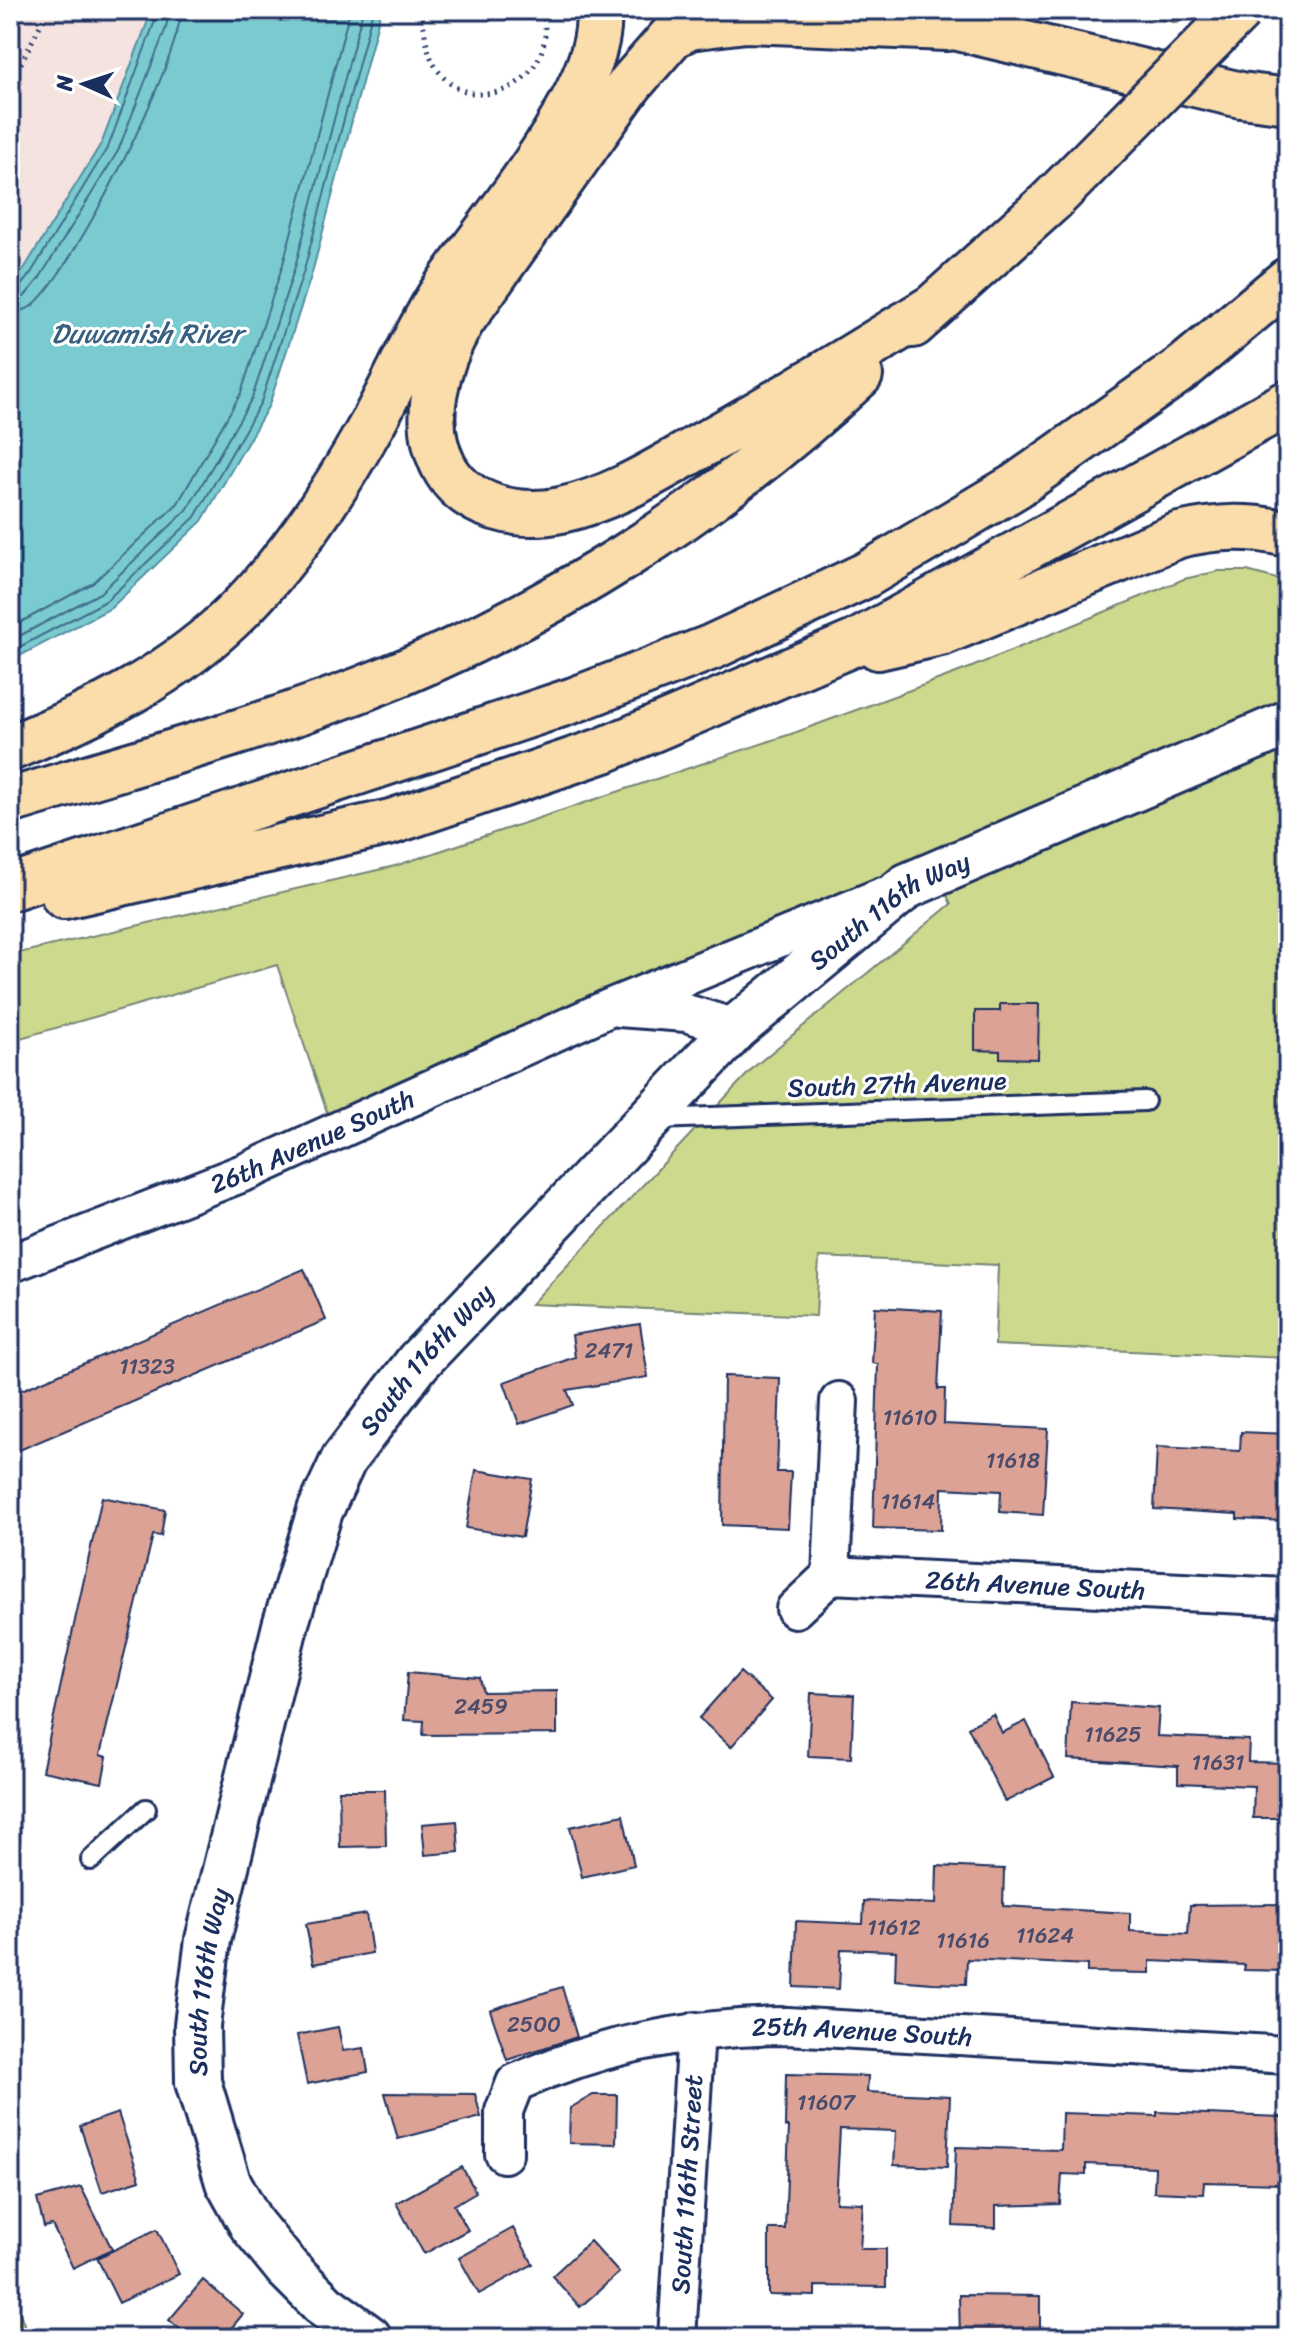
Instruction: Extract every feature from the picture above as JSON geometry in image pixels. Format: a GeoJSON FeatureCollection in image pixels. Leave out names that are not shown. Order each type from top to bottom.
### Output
{"type":"FeatureCollection","features":[{"type":"Feature","properties":{"kind":"main road"},"geometry":{"type":"LineString","coordinates":[[10,748],[115,702],[159,676],[241,608],[284,560],[322,509],[373,423],[405,356],[440,296],[555,130],[596,51],[598,10]]}},
{"type":"Feature","properties":{"kind":"main road"},"geometry":{"type":"LineString","coordinates":[[888,10],[947,28],[1241,95],[1286,101]]}},
{"type":"Feature","properties":{"kind":"main road"},"geometry":{"type":"LineString","coordinates":[[10,801],[363,689],[456,649],[573,588],[690,516],[820,412],[1051,201],[1240,10]]}},
{"type":"Feature","properties":{"kind":"main road"},"geometry":{"type":"LineString","coordinates":[[933,307],[775,404],[635,483],[597,500],[532,514],[499,510],[462,488],[447,473],[437,453],[432,421],[436,386],[453,336],[631,83],[672,36],[689,27],[746,20],[947,28]]}},
{"type":"Feature","properties":{"kind":"main road"},"geometry":{"type":"LineString","coordinates":[[10,888],[574,700],[712,647],[866,575],[1016,486],[1184,367],[1288,280]]}},
{"type":"Feature","properties":{"kind":"main road"},"geometry":{"type":"LineString","coordinates":[[10,895],[63,897],[391,822],[604,750],[821,660],[1288,403]]}},
{"type":"Feature","properties":{"kind":"main road"},"geometry":{"type":"LineString","coordinates":[[821,660],[944,632],[1179,535],[1219,526],[1254,526],[1288,534]]}},
{"type":"Feature","properties":{"kind":"street","name":"South 116th Way"},"geometry":{"type":"LineString","coordinates":[[369,2338],[325,2306],[287,2268],[252,2225],[228,2182],[198,2082],[197,2025],[208,1940],[302,1565],[320,1511],[344,1459],[418,1362],[652,1120],[736,1028],[907,886],[1288,723]]}},
{"type":"Feature","properties":{"kind":"street","name":"26th Avenue South"},"geometry":{"type":"LineString","coordinates":[[10,1264],[248,1171],[609,1008],[907,886]]}},
{"type":"Feature","properties":{"kind":"street","name":"26th Avenue South"},"geometry":{"type":"LineString","coordinates":[[609,1008],[686,1013],[736,1028]]}},
{"type":"Feature","properties":{"kind":"street"},"geometry":{"type":"LineString","coordinates":[[795,1609],[831,1575],[839,1401]]}},
{"type":"Feature","properties":{"kind":"street","name":"26th Avenue South"},"geometry":{"type":"LineString","coordinates":[[831,1575],[1288,1597]]}},
{"type":"Feature","properties":{"kind":"street","name":"25th Avenue South"},"geometry":{"type":"LineString","coordinates":[[504,2154],[504,2111],[515,2083],[560,2062],[624,2043],[696,2031],[787,2026],[1288,2055]]}},
{"type":"Feature","properties":{"kind":"street","name":"South 116th Street"},"geometry":{"type":"LineString","coordinates":[[677,2338],[696,2031]]}},
{"type":"Feature","properties":{"kind":"lane","name":"South 27th Avenue"},"geometry":{"type":"LineString","coordinates":[[652,1120],[1145,1101]]}},
{"type":"Feature","properties":{"kind":"lane"},"geometry":{"type":"LineString","coordinates":[[91,1860],[146,1809]]}},
{"type":"Feature","properties":{"kind":"path"},"geometry":{"type":"LineString","coordinates":[[10,85],[48,10]]}},
{"type":"Feature","properties":{"kind":"path"},"geometry":{"type":"LineString","coordinates":[[421,10],[434,64],[454,87],[472,93],[501,92],[524,79],[543,54],[545,20],[542,10]]}},
{"type":"Feature","properties":{"kind":"shaded area"},"geometry":{"type":"Polygon","coordinates":[[[10,10],[152,10],[102,142],[24,269],[10,286],[10,10]]]}},
{"type":"Feature","properties":{"kind":"green space"},"geometry":{"type":"Polygon","coordinates":[[[1113,10],[1190,10],[1178,23],[1113,10]]]}},
{"type":"Feature","properties":{"kind":"green space"},"geometry":{"type":"Polygon","coordinates":[[[1219,571],[1247,571],[1288,582],[1288,1358],[995,1345],[998,1265],[819,1257],[816,1316],[531,1304],[755,1066],[951,904],[932,863],[330,1121],[277,965],[10,1041],[10,955],[395,866],[794,733],[967,669],[1184,579],[1219,571]]]}},
{"type":"Feature","properties":{"kind":"green space"},"geometry":{"type":"Polygon","coordinates":[[[10,2290],[30,2338],[10,2338],[10,2290]]]}},
{"type":"Feature","properties":{"kind":"water","name":"Duwamish River"},"geometry":{"type":"Polygon","coordinates":[[[152,10],[381,10],[312,273],[269,405],[202,521],[111,608],[10,661],[10,286],[24,269],[102,142],[152,10]]]}},
{"type":"Feature","properties":{"kind":"building"},"geometry":{"type":"Polygon","coordinates":[[[1000,1004],[1039,1004],[1038,1059],[1000,1058],[1000,1051],[975,1050],[975,1011],[1000,1011],[1000,1004]]]}},
{"type":"Feature","properties":{"kind":"building"},"geometry":{"type":"Polygon","coordinates":[[[304,1269],[326,1320],[10,1454],[10,1395],[304,1269]]]}},
{"type":"Feature","properties":{"kind":"building"},"geometry":{"type":"Polygon","coordinates":[[[875,1307],[942,1311],[938,1389],[945,1389],[944,1424],[1048,1429],[1043,1515],[1000,1512],[1001,1491],[942,1488],[941,1530],[873,1528],[878,1364],[872,1363],[875,1307]]]}},
{"type":"Feature","properties":{"kind":"building"},"geometry":{"type":"Polygon","coordinates":[[[640,1324],[648,1377],[567,1390],[573,1405],[519,1424],[504,1382],[575,1357],[572,1335],[640,1324]]]}},
{"type":"Feature","properties":{"kind":"building"},"geometry":{"type":"Polygon","coordinates":[[[724,1376],[780,1378],[777,1472],[791,1472],[788,1528],[722,1525],[724,1376]]]}},
{"type":"Feature","properties":{"kind":"building"},"geometry":{"type":"Polygon","coordinates":[[[1241,1432],[1288,1434],[1288,1521],[1237,1519],[1237,1514],[1154,1509],[1157,1447],[1240,1451],[1241,1432]]]}},
{"type":"Feature","properties":{"kind":"building"},"geometry":{"type":"Polygon","coordinates":[[[476,1470],[532,1479],[522,1537],[466,1528],[476,1470]]]}},
{"type":"Feature","properties":{"kind":"building"},"geometry":{"type":"Polygon","coordinates":[[[102,1497],[165,1510],[161,1536],[153,1535],[100,1755],[107,1757],[102,1783],[42,1771],[102,1497]]]}},
{"type":"Feature","properties":{"kind":"building"},"geometry":{"type":"Polygon","coordinates":[[[408,1672],[480,1678],[483,1692],[557,1691],[557,1734],[423,1735],[424,1721],[404,1720],[408,1672]]]}},
{"type":"Feature","properties":{"kind":"building"},"geometry":{"type":"Polygon","coordinates":[[[740,1672],[772,1700],[731,1747],[699,1718],[740,1672]]]}},
{"type":"Feature","properties":{"kind":"building"},"geometry":{"type":"Polygon","coordinates":[[[811,1693],[854,1695],[851,1758],[808,1756],[811,1693]]]}},
{"type":"Feature","properties":{"kind":"building"},"geometry":{"type":"Polygon","coordinates":[[[1071,1702],[1159,1708],[1157,1736],[1249,1740],[1248,1762],[1288,1763],[1288,1818],[1253,1818],[1254,1786],[1178,1783],[1178,1766],[1068,1759],[1071,1702]]]}},
{"type":"Feature","properties":{"kind":"building"},"geometry":{"type":"Polygon","coordinates":[[[993,1714],[1002,1733],[1026,1721],[1054,1777],[1005,1802],[968,1727],[993,1714]]]}},
{"type":"Feature","properties":{"kind":"building"},"geometry":{"type":"Polygon","coordinates":[[[339,1790],[385,1790],[386,1846],[340,1847],[339,1790]]]}},
{"type":"Feature","properties":{"kind":"building"},"geometry":{"type":"Polygon","coordinates":[[[623,1815],[634,1865],[582,1877],[570,1827],[623,1815]]]}},
{"type":"Feature","properties":{"kind":"building"},"geometry":{"type":"Polygon","coordinates":[[[457,1821],[459,1852],[425,1855],[422,1824],[457,1821]]]}},
{"type":"Feature","properties":{"kind":"building"},"geometry":{"type":"Polygon","coordinates":[[[937,1866],[1004,1869],[1003,1906],[1130,1913],[1130,1931],[1188,1934],[1190,1905],[1288,1904],[1288,1971],[1244,1970],[1245,1965],[1150,1961],[1150,1973],[1087,1972],[1087,1965],[967,1959],[966,1984],[933,1983],[895,1980],[896,1951],[841,1949],[839,1989],[794,1987],[796,1921],[863,1924],[864,1901],[936,1904],[937,1866]]]}},
{"type":"Feature","properties":{"kind":"building"},"geometry":{"type":"Polygon","coordinates":[[[366,1914],[372,1953],[313,1964],[306,1924],[366,1914]]]}},
{"type":"Feature","properties":{"kind":"building"},"geometry":{"type":"Polygon","coordinates":[[[562,1987],[577,2037],[507,2060],[490,2010],[562,1987]]]}},
{"type":"Feature","properties":{"kind":"building"},"geometry":{"type":"Polygon","coordinates":[[[338,2027],[343,2051],[364,2048],[368,2072],[307,2084],[297,2035],[338,2027]]]}},
{"type":"Feature","properties":{"kind":"building"},"geometry":{"type":"Polygon","coordinates":[[[786,2074],[868,2076],[867,2092],[950,2096],[947,2167],[894,2165],[896,2131],[840,2129],[836,2202],[863,2203],[860,2249],[886,2249],[886,2287],[815,2286],[815,2296],[769,2295],[769,2229],[785,2229],[789,2127],[785,2127],[786,2074]]]}},
{"type":"Feature","properties":{"kind":"building"},"geometry":{"type":"Polygon","coordinates":[[[385,2093],[475,2094],[481,2117],[398,2139],[385,2093]]]}},
{"type":"Feature","properties":{"kind":"building"},"geometry":{"type":"Polygon","coordinates":[[[593,2095],[617,2095],[616,2144],[569,2143],[570,2108],[593,2095]]]}},
{"type":"Feature","properties":{"kind":"building"},"geometry":{"type":"Polygon","coordinates":[[[1157,2112],[1283,2117],[1281,2184],[1204,2182],[1203,2194],[1154,2192],[1155,2167],[1086,2164],[1086,2175],[1062,2174],[1060,2204],[996,2206],[996,2228],[953,2226],[956,2147],[1061,2150],[1062,2113],[1157,2116],[1157,2112]]]}},
{"type":"Feature","properties":{"kind":"building"},"geometry":{"type":"Polygon","coordinates":[[[118,2113],[140,2180],[102,2192],[80,2126],[118,2113]]]}},
{"type":"Feature","properties":{"kind":"building"},"geometry":{"type":"Polygon","coordinates":[[[462,2167],[476,2192],[454,2205],[468,2230],[424,2254],[396,2203],[462,2167]]]}},
{"type":"Feature","properties":{"kind":"building"},"geometry":{"type":"Polygon","coordinates":[[[81,2187],[112,2249],[73,2268],[52,2225],[44,2227],[37,2199],[81,2187]]]}},
{"type":"Feature","properties":{"kind":"building"},"geometry":{"type":"Polygon","coordinates":[[[513,2228],[533,2264],[479,2294],[459,2258],[513,2228]]]}},
{"type":"Feature","properties":{"kind":"building"},"geometry":{"type":"Polygon","coordinates":[[[157,2229],[179,2274],[119,2303],[97,2258],[157,2229]]]}},
{"type":"Feature","properties":{"kind":"building"},"geometry":{"type":"Polygon","coordinates":[[[590,2241],[619,2273],[580,2307],[552,2276],[590,2241]]]}},
{"type":"Feature","properties":{"kind":"building"},"geometry":{"type":"Polygon","coordinates":[[[203,2280],[243,2314],[223,2338],[191,2338],[169,2320],[203,2280]]]}},
{"type":"Feature","properties":{"kind":"building"},"geometry":{"type":"Polygon","coordinates":[[[959,2295],[1040,2296],[1040,2338],[960,2338],[959,2295]]]}}]}
